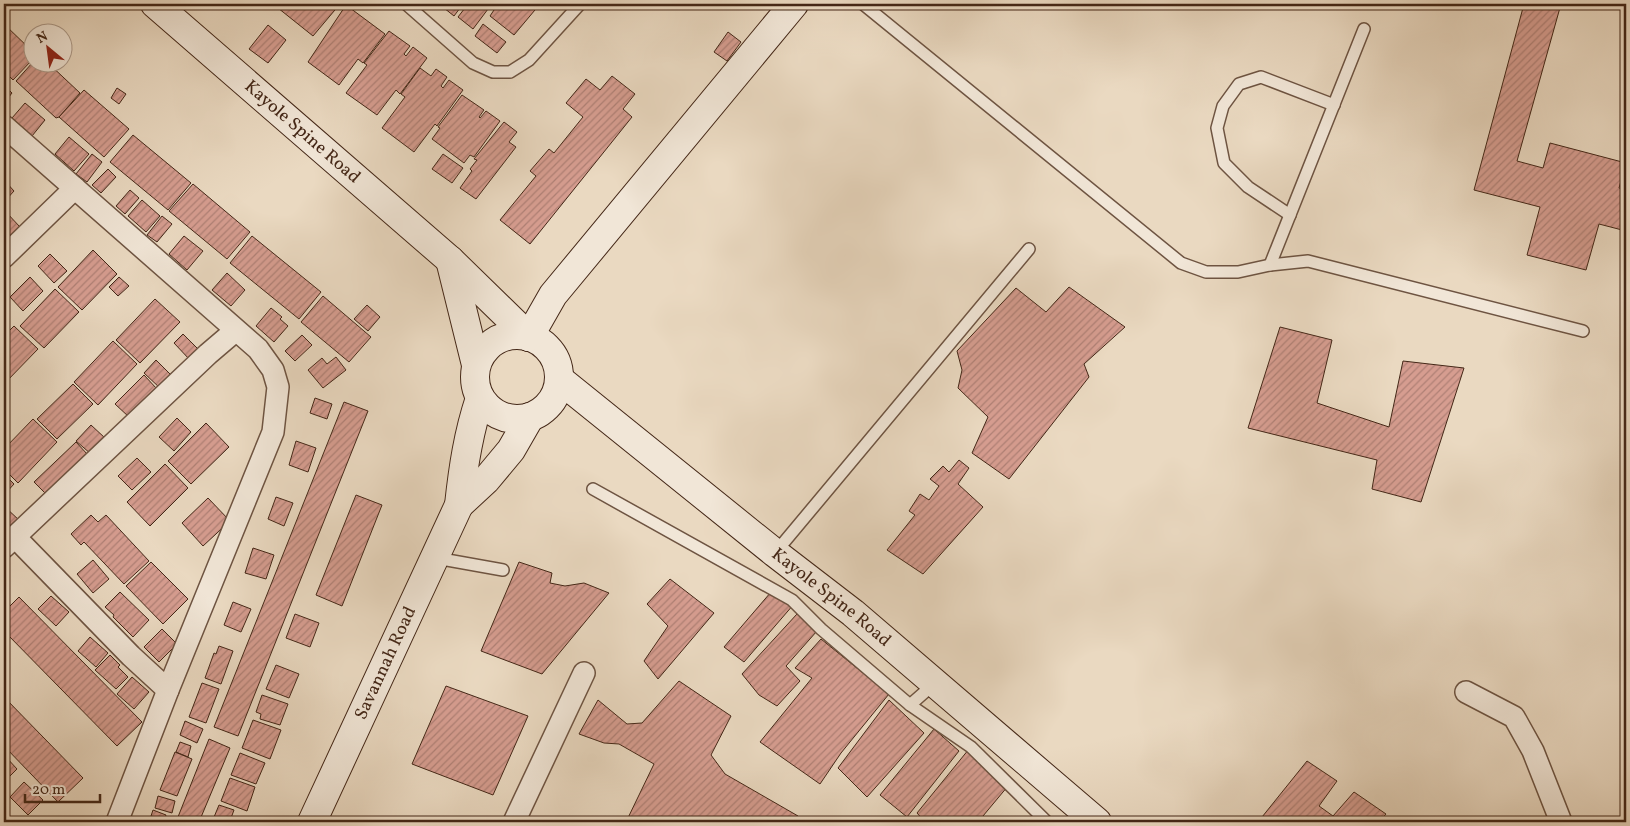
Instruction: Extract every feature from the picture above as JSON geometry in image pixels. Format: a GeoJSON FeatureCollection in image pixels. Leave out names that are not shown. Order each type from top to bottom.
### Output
{"type":"FeatureCollection","features":[{"type":"Feature","properties":{"kind":"main road","name":"Kayole Spine Road"},"geometry":{"type":"LineString","coordinates":[[155,4],[450,260],[529,337]]}},
{"type":"Feature","properties":{"kind":"main road"},"geometry":{"type":"LineString","coordinates":[[529,337],[553,295],[786,9]]}},
{"type":"Feature","properties":{"kind":"main road"},"geometry":{"type":"LineString","coordinates":[[450,260],[476,365],[475,382],[480,398],[491,411],[506,418],[519,420],[541,412],[550,404],[556,393],[559,379],[558,365],[552,353],[542,343],[529,337],[516,335],[503,337],[491,344],[482,353],[476,365]]}},
{"type":"Feature","properties":{"kind":"main road","name":"Kayole Spine Road"},"geometry":{"type":"LineString","coordinates":[[559,379],[775,553],[853,613],[1097,822]]}},
{"type":"Feature","properties":{"kind":"main road","name":"Savannah Road"},"geometry":{"type":"LineString","coordinates":[[312,822],[460,505],[464,462],[471,426],[480,398]]}},
{"type":"Feature","properties":{"kind":"main road","name":"Savannah Road"},"geometry":{"type":"LineString","coordinates":[[460,505],[486,480],[511,450],[530,417]]}},
{"type":"Feature","properties":{"kind":"street"},"geometry":{"type":"LineString","coordinates":[[4,126],[258,349],[273,370],[278,388],[273,432],[168,690],[117,822]]}},
{"type":"Feature","properties":{"kind":"street"},"geometry":{"type":"LineString","coordinates":[[4,257],[75,188]]}},
{"type":"Feature","properties":{"kind":"street"},"geometry":{"type":"LineString","coordinates":[[168,690],[9,542],[208,354],[236,331]]}},
{"type":"Feature","properties":{"kind":"street"},"geometry":{"type":"LineString","coordinates":[[514,822],[584,673]]}},
{"type":"Feature","properties":{"kind":"street"},"geometry":{"type":"LineString","coordinates":[[1466,692],[1514,717],[1533,750],[1561,822]]}},
{"type":"Feature","properties":{"kind":"lane"},"geometry":{"type":"LineString","coordinates":[[406,4],[473,63],[492,72],[510,72],[529,60],[580,4]]}},
{"type":"Feature","properties":{"kind":"lane"},"geometry":{"type":"LineString","coordinates":[[863,4],[1181,262],[1206,272],[1238,272],[1308,261],[1583,331]]}},
{"type":"Feature","properties":{"kind":"lane"},"geometry":{"type":"LineString","coordinates":[[1270,266],[1364,29]]}},
{"type":"Feature","properties":{"kind":"lane"},"geometry":{"type":"LineString","coordinates":[[1290,215],[1248,187],[1224,163],[1217,128],[1223,106],[1239,84],[1261,76],[1334,105]]}},
{"type":"Feature","properties":{"kind":"lane"},"geometry":{"type":"LineString","coordinates":[[775,553],[1029,249]]}},
{"type":"Feature","properties":{"kind":"lane"},"geometry":{"type":"LineString","coordinates":[[594,489],[792,600],[821,629],[910,705],[971,747],[1047,822]]}},
{"type":"Feature","properties":{"kind":"lane"},"geometry":{"type":"LineString","coordinates":[[436,558],[503,570]]}},
{"type":"Feature","properties":{"kind":"lane"},"geometry":{"type":"LineString","coordinates":[[910,705],[935,683]]}},
{"type":"Feature","properties":{"kind":"building"},"geometry":{"type":"Polygon","coordinates":[[[273,4],[340,4],[313,36],[273,4]]]}},
{"type":"Feature","properties":{"kind":"building"},"geometry":{"type":"Polygon","coordinates":[[[439,4],[463,4],[454,16],[439,4]]]}},
{"type":"Feature","properties":{"kind":"building"},"geometry":{"type":"Polygon","coordinates":[[[468,4],[491,5],[473,29],[458,17],[468,4]]]}},
{"type":"Feature","properties":{"kind":"building"},"geometry":{"type":"Polygon","coordinates":[[[494,4],[540,4],[514,35],[490,16],[494,10],[491,7],[494,4]]]}},
{"type":"Feature","properties":{"kind":"building"},"geometry":{"type":"Polygon","coordinates":[[[1524,4],[1561,4],[1517,161],[1543,168],[1550,143],[1626,163],[1619,188],[1626,190],[1626,231],[1599,224],[1586,270],[1527,255],[1540,207],[1474,190],[1524,4]]]}},
{"type":"Feature","properties":{"kind":"building"},"geometry":{"type":"Polygon","coordinates":[[[346,5],[385,34],[363,63],[358,59],[339,85],[308,62],[346,5]]]}},
{"type":"Feature","properties":{"kind":"building"},"geometry":{"type":"Polygon","coordinates":[[[4,24],[22,41],[22,71],[13,80],[4,71],[4,24]]]}},
{"type":"Feature","properties":{"kind":"building"},"geometry":{"type":"Polygon","coordinates":[[[483,24],[506,42],[497,53],[475,36],[483,24]]]}},
{"type":"Feature","properties":{"kind":"building"},"geometry":{"type":"Polygon","coordinates":[[[268,25],[286,40],[268,63],[249,49],[268,25]]]}},
{"type":"Feature","properties":{"kind":"building"},"geometry":{"type":"Polygon","coordinates":[[[389,31],[410,46],[404,54],[406,56],[413,47],[427,58],[400,94],[396,90],[377,115],[346,93],[367,65],[364,63],[389,31]]]}},
{"type":"Feature","properties":{"kind":"building"},"geometry":{"type":"Polygon","coordinates":[[[728,32],[741,42],[727,61],[714,52],[728,32]]]}},
{"type":"Feature","properties":{"kind":"building"},"geometry":{"type":"Polygon","coordinates":[[[420,68],[431,76],[436,69],[447,77],[441,86],[443,88],[449,80],[463,90],[437,126],[435,124],[414,152],[382,128],[405,97],[401,94],[420,68]]]}},
{"type":"Feature","properties":{"kind":"building"},"geometry":{"type":"Polygon","coordinates":[[[24,72],[58,72],[80,93],[56,118],[16,81],[24,72]]]}},
{"type":"Feature","properties":{"kind":"building"},"geometry":{"type":"Polygon","coordinates":[[[612,76],[635,94],[623,109],[632,117],[530,244],[500,220],[536,176],[530,171],[549,149],[554,153],[583,117],[566,103],[586,79],[600,90],[612,76]]]}},
{"type":"Feature","properties":{"kind":"building"},"geometry":{"type":"Polygon","coordinates":[[[4,85],[12,93],[4,103],[4,85]]]}},
{"type":"Feature","properties":{"kind":"building"},"geometry":{"type":"Polygon","coordinates":[[[117,88],[126,94],[119,104],[111,98],[117,88]]]}},
{"type":"Feature","properties":{"kind":"building"},"geometry":{"type":"Polygon","coordinates":[[[84,90],[129,129],[104,157],[59,117],[84,90]]]}},
{"type":"Feature","properties":{"kind":"building"},"geometry":{"type":"Polygon","coordinates":[[[462,95],[484,110],[480,118],[486,111],[500,121],[474,157],[470,155],[464,163],[432,139],[440,128],[438,127],[462,95]]]}},
{"type":"Feature","properties":{"kind":"building"},"geometry":{"type":"Polygon","coordinates":[[[25,103],[45,120],[32,136],[12,118],[25,103]]]}},
{"type":"Feature","properties":{"kind":"building"},"geometry":{"type":"Polygon","coordinates":[[[504,122],[517,132],[509,142],[516,147],[476,199],[460,188],[472,171],[470,169],[477,160],[474,159],[504,122]]]}},
{"type":"Feature","properties":{"kind":"building"},"geometry":{"type":"Polygon","coordinates":[[[133,135],[191,183],[168,210],[110,162],[133,135]]]}},
{"type":"Feature","properties":{"kind":"building"},"geometry":{"type":"Polygon","coordinates":[[[69,137],[89,154],[74,171],[55,154],[69,137]]]}},
{"type":"Feature","properties":{"kind":"building"},"geometry":{"type":"Polygon","coordinates":[[[92,154],[102,162],[87,182],[76,174],[92,154]]]}},
{"type":"Feature","properties":{"kind":"building"},"geometry":{"type":"Polygon","coordinates":[[[443,154],[463,168],[452,183],[432,169],[443,154]]]}},
{"type":"Feature","properties":{"kind":"building"},"geometry":{"type":"Polygon","coordinates":[[[108,169],[116,177],[101,193],[92,185],[108,169]]]}},
{"type":"Feature","properties":{"kind":"building"},"geometry":{"type":"Polygon","coordinates":[[[4,180],[14,191],[4,202],[4,180]]]}},
{"type":"Feature","properties":{"kind":"building"},"geometry":{"type":"Polygon","coordinates":[[[193,184],[250,232],[227,259],[169,211],[193,184]]]}},
{"type":"Feature","properties":{"kind":"building"},"geometry":{"type":"Polygon","coordinates":[[[130,190],[139,198],[125,214],[116,206],[130,190]]]}},
{"type":"Feature","properties":{"kind":"building"},"geometry":{"type":"Polygon","coordinates":[[[142,200],[160,216],[146,232],[128,216],[142,200]]]}},
{"type":"Feature","properties":{"kind":"building"},"geometry":{"type":"Polygon","coordinates":[[[6,212],[20,227],[4,243],[4,215],[6,212]]]}},
{"type":"Feature","properties":{"kind":"building"},"geometry":{"type":"Polygon","coordinates":[[[162,216],[172,224],[157,242],[147,235],[162,216]]]}},
{"type":"Feature","properties":{"kind":"building"},"geometry":{"type":"Polygon","coordinates":[[[184,236],[203,251],[187,270],[169,254],[184,236]]]}},
{"type":"Feature","properties":{"kind":"building"},"geometry":{"type":"Polygon","coordinates":[[[252,236],[321,292],[299,319],[230,263],[252,236]]]}},
{"type":"Feature","properties":{"kind":"building"},"geometry":{"type":"Polygon","coordinates":[[[93,250],[117,274],[82,310],[58,287],[93,250]]]}},
{"type":"Feature","properties":{"kind":"building"},"geometry":{"type":"Polygon","coordinates":[[[50,254],[67,271],[54,283],[38,266],[50,254]]]}},
{"type":"Feature","properties":{"kind":"building"},"geometry":{"type":"Polygon","coordinates":[[[227,273],[245,290],[231,306],[212,290],[227,273]]]}},
{"type":"Feature","properties":{"kind":"building"},"geometry":{"type":"Polygon","coordinates":[[[30,277],[43,291],[23,311],[10,297],[30,277]]]}},
{"type":"Feature","properties":{"kind":"building"},"geometry":{"type":"Polygon","coordinates":[[[119,277],[129,286],[118,296],[109,287],[119,277]]]}},
{"type":"Feature","properties":{"kind":"building"},"geometry":{"type":"Polygon","coordinates":[[[1069,287],[1125,327],[1084,364],[1089,377],[1009,479],[972,453],[988,417],[958,388],[962,370],[957,351],[1016,288],[1046,312],[1069,287]]]}},
{"type":"Feature","properties":{"kind":"building"},"geometry":{"type":"Polygon","coordinates":[[[55,289],[79,312],[44,348],[20,326],[55,289]]]}},
{"type":"Feature","properties":{"kind":"building"},"geometry":{"type":"Polygon","coordinates":[[[323,296],[371,337],[349,362],[301,322],[323,296]]]}},
{"type":"Feature","properties":{"kind":"building"},"geometry":{"type":"Polygon","coordinates":[[[155,299],[180,322],[140,363],[116,340],[155,299]]]}},
{"type":"Feature","properties":{"kind":"building"},"geometry":{"type":"Polygon","coordinates":[[[367,305],[380,317],[368,331],[354,319],[367,305]]]}},
{"type":"Feature","properties":{"kind":"building"},"geometry":{"type":"Polygon","coordinates":[[[271,308],[282,317],[280,319],[288,326],[274,342],[256,326],[271,308]]]}},
{"type":"Feature","properties":{"kind":"building"},"geometry":{"type":"Polygon","coordinates":[[[14,326],[38,349],[4,384],[4,336],[14,326]]]}},
{"type":"Feature","properties":{"kind":"building"},"geometry":{"type":"Polygon","coordinates":[[[1280,327],[1332,340],[1317,403],[1389,427],[1403,361],[1464,368],[1421,502],[1372,489],[1377,460],[1248,428],[1280,327]]]}},
{"type":"Feature","properties":{"kind":"building"},"geometry":{"type":"Polygon","coordinates":[[[183,334],[200,351],[190,360],[174,343],[183,334]]]}},
{"type":"Feature","properties":{"kind":"building"},"geometry":{"type":"Polygon","coordinates":[[[302,335],[312,345],[295,361],[285,351],[302,335]]]}},
{"type":"Feature","properties":{"kind":"building"},"geometry":{"type":"Polygon","coordinates":[[[113,341],[137,364],[98,405],[74,382],[113,341]]]}},
{"type":"Feature","properties":{"kind":"building"},"geometry":{"type":"Polygon","coordinates":[[[336,357],[346,370],[323,388],[308,370],[322,358],[327,364],[336,357]]]}},
{"type":"Feature","properties":{"kind":"building"},"geometry":{"type":"Polygon","coordinates":[[[156,360],[173,377],[161,389],[144,373],[156,360]]]}},
{"type":"Feature","properties":{"kind":"building"},"geometry":{"type":"Polygon","coordinates":[[[144,375],[157,389],[129,417],[115,404],[144,375]]]}},
{"type":"Feature","properties":{"kind":"building"},"geometry":{"type":"Polygon","coordinates":[[[73,384],[93,404],[57,439],[37,419],[73,384]]]}},
{"type":"Feature","properties":{"kind":"building"},"geometry":{"type":"Polygon","coordinates":[[[315,398],[332,404],[327,419],[310,413],[315,398]]]}},
{"type":"Feature","properties":{"kind":"building"},"geometry":{"type":"Polygon","coordinates":[[[344,402],[368,411],[238,736],[214,727],[344,402]]]}},
{"type":"Feature","properties":{"kind":"building"},"geometry":{"type":"Polygon","coordinates":[[[177,418],[191,432],[174,451],[159,437],[177,418]]]}},
{"type":"Feature","properties":{"kind":"building"},"geometry":{"type":"Polygon","coordinates":[[[33,419],[57,442],[18,483],[4,469],[4,449],[33,419]]]}},
{"type":"Feature","properties":{"kind":"building"},"geometry":{"type":"Polygon","coordinates":[[[206,423],[229,447],[191,484],[168,461],[206,423]]]}},
{"type":"Feature","properties":{"kind":"building"},"geometry":{"type":"Polygon","coordinates":[[[91,425],[105,438],[91,454],[76,441],[91,425]]]}},
{"type":"Feature","properties":{"kind":"building"},"geometry":{"type":"Polygon","coordinates":[[[296,441],[316,448],[308,472],[289,465],[296,441]]]}},
{"type":"Feature","properties":{"kind":"building"},"geometry":{"type":"Polygon","coordinates":[[[76,442],[88,455],[47,495],[34,482],[76,442]]]}},
{"type":"Feature","properties":{"kind":"building"},"geometry":{"type":"Polygon","coordinates":[[[137,458],[151,472],[132,490],[118,476],[137,458]]]}},
{"type":"Feature","properties":{"kind":"building"},"geometry":{"type":"Polygon","coordinates":[[[959,460],[969,468],[958,484],[983,507],[923,574],[887,550],[915,515],[909,511],[920,494],[929,500],[939,486],[930,479],[943,466],[949,472],[959,460]]]}},
{"type":"Feature","properties":{"kind":"building"},"geometry":{"type":"Polygon","coordinates":[[[165,464],[188,488],[150,526],[127,502],[165,464]]]}},
{"type":"Feature","properties":{"kind":"building"},"geometry":{"type":"Polygon","coordinates":[[[4,474],[14,484],[4,495],[4,474]]]}},
{"type":"Feature","properties":{"kind":"building"},"geometry":{"type":"Polygon","coordinates":[[[356,495],[382,505],[342,606],[316,595],[356,495]]]}},
{"type":"Feature","properties":{"kind":"building"},"geometry":{"type":"Polygon","coordinates":[[[276,497],[293,503],[284,526],[268,519],[276,497]]]}},
{"type":"Feature","properties":{"kind":"building"},"geometry":{"type":"Polygon","coordinates":[[[208,498],[230,521],[203,546],[182,523],[208,498]]]}},
{"type":"Feature","properties":{"kind":"building"},"geometry":{"type":"Polygon","coordinates":[[[4,506],[20,521],[4,538],[4,506]]]}},
{"type":"Feature","properties":{"kind":"building"},"geometry":{"type":"Polygon","coordinates":[[[91,515],[98,522],[106,515],[149,561],[124,584],[84,542],[81,545],[71,534],[91,515]]]}},
{"type":"Feature","properties":{"kind":"building"},"geometry":{"type":"Polygon","coordinates":[[[253,548],[274,555],[266,579],[245,573],[253,548]]]}},
{"type":"Feature","properties":{"kind":"building"},"geometry":{"type":"Polygon","coordinates":[[[93,560],[109,579],[93,593],[77,574],[93,560]]]}},
{"type":"Feature","properties":{"kind":"building"},"geometry":{"type":"Polygon","coordinates":[[[151,562],[188,599],[163,624],[126,586],[151,562]]]}},
{"type":"Feature","properties":{"kind":"building"},"geometry":{"type":"Polygon","coordinates":[[[519,562],[552,573],[550,583],[565,586],[584,583],[609,593],[542,674],[481,651],[519,562]]]}},
{"type":"Feature","properties":{"kind":"building"},"geometry":{"type":"Polygon","coordinates":[[[670,579],[714,613],[658,679],[644,661],[668,626],[647,604],[670,579]]]}},
{"type":"Feature","properties":{"kind":"building"},"geometry":{"type":"Polygon","coordinates":[[[120,592],[149,620],[133,637],[105,607],[120,592]]]}},
{"type":"Feature","properties":{"kind":"building"},"geometry":{"type":"Polygon","coordinates":[[[771,592],[794,604],[744,662],[724,647],[771,592]]]}},
{"type":"Feature","properties":{"kind":"building"},"geometry":{"type":"Polygon","coordinates":[[[51,596],[69,612],[56,626],[38,609],[51,596]]]}},
{"type":"Feature","properties":{"kind":"building"},"geometry":{"type":"Polygon","coordinates":[[[19,597],[142,722],[117,746],[4,631],[4,612],[19,597]]]}},
{"type":"Feature","properties":{"kind":"building"},"geometry":{"type":"Polygon","coordinates":[[[233,602],[251,609],[241,632],[224,625],[233,602]]]}},
{"type":"Feature","properties":{"kind":"building"},"geometry":{"type":"Polygon","coordinates":[[[295,614],[319,623],[310,647],[286,638],[295,614]]]}},
{"type":"Feature","properties":{"kind":"building"},"geometry":{"type":"Polygon","coordinates":[[[797,614],[817,631],[786,666],[800,681],[777,706],[759,695],[742,674],[797,614]]]}},
{"type":"Feature","properties":{"kind":"building"},"geometry":{"type":"Polygon","coordinates":[[[162,629],[177,644],[159,662],[144,647],[162,629]]]}},
{"type":"Feature","properties":{"kind":"building"},"geometry":{"type":"Polygon","coordinates":[[[90,637],[108,653],[96,667],[78,651],[90,637]]]}},
{"type":"Feature","properties":{"kind":"building"},"geometry":{"type":"Polygon","coordinates":[[[821,639],[889,694],[841,753],[820,784],[760,742],[812,678],[795,668],[821,639]]]}},
{"type":"Feature","properties":{"kind":"building"},"geometry":{"type":"Polygon","coordinates":[[[219,646],[233,651],[221,684],[205,678],[214,653],[216,654],[219,646]]]}},
{"type":"Feature","properties":{"kind":"building"},"geometry":{"type":"Polygon","coordinates":[[[110,655],[128,677],[116,689],[95,670],[110,655]]]}},
{"type":"Feature","properties":{"kind":"building"},"geometry":{"type":"Polygon","coordinates":[[[276,665],[299,674],[289,698],[266,689],[276,665]]]}},
{"type":"Feature","properties":{"kind":"building"},"geometry":{"type":"Polygon","coordinates":[[[132,677],[149,692],[134,709],[117,694],[132,677]]]}},
{"type":"Feature","properties":{"kind":"building"},"geometry":{"type":"Polygon","coordinates":[[[679,681],[731,716],[711,755],[725,774],[798,816],[793,822],[626,822],[654,764],[619,744],[604,743],[579,734],[598,700],[627,724],[642,723],[679,681]]]}},
{"type":"Feature","properties":{"kind":"building"},"geometry":{"type":"Polygon","coordinates":[[[202,683],[219,689],[206,723],[189,717],[202,683]]]}},
{"type":"Feature","properties":{"kind":"building"},"geometry":{"type":"Polygon","coordinates":[[[446,686],[528,716],[493,795],[412,764],[446,686]]]}},
{"type":"Feature","properties":{"kind":"building"},"geometry":{"type":"Polygon","coordinates":[[[262,695],[288,704],[280,725],[260,719],[261,714],[256,712],[262,695]]]}},
{"type":"Feature","properties":{"kind":"building"},"geometry":{"type":"Polygon","coordinates":[[[4,697],[83,778],[58,802],[4,746],[4,697]]]}},
{"type":"Feature","properties":{"kind":"building"},"geometry":{"type":"Polygon","coordinates":[[[889,700],[924,733],[867,797],[838,768],[889,700]]]}},
{"type":"Feature","properties":{"kind":"building"},"geometry":{"type":"Polygon","coordinates":[[[253,720],[281,730],[270,759],[242,748],[253,720]]]}},
{"type":"Feature","properties":{"kind":"building"},"geometry":{"type":"Polygon","coordinates":[[[185,721],[203,729],[197,743],[180,735],[185,721]]]}},
{"type":"Feature","properties":{"kind":"building"},"geometry":{"type":"Polygon","coordinates":[[[934,729],[959,751],[907,817],[880,795],[934,729]]]}},
{"type":"Feature","properties":{"kind":"building"},"geometry":{"type":"Polygon","coordinates":[[[209,739],[230,748],[199,822],[176,822],[209,739]]]}},
{"type":"Feature","properties":{"kind":"building"},"geometry":{"type":"Polygon","coordinates":[[[180,742],[191,746],[188,757],[176,752],[180,742]]]}},
{"type":"Feature","properties":{"kind":"building"},"geometry":{"type":"Polygon","coordinates":[[[969,749],[1008,786],[978,822],[925,822],[917,813],[969,749]]]}},
{"type":"Feature","properties":{"kind":"building"},"geometry":{"type":"Polygon","coordinates":[[[175,752],[192,759],[177,796],[160,790],[175,752]]]}},
{"type":"Feature","properties":{"kind":"building"},"geometry":{"type":"Polygon","coordinates":[[[240,753],[265,763],[256,784],[231,775],[240,753]]]}},
{"type":"Feature","properties":{"kind":"building"},"geometry":{"type":"Polygon","coordinates":[[[6,757],[17,769],[4,782],[4,759],[6,757]]]}},
{"type":"Feature","properties":{"kind":"building"},"geometry":{"type":"Polygon","coordinates":[[[1307,761],[1337,781],[1319,806],[1333,816],[1354,792],[1386,814],[1379,822],[1258,822],[1307,761]]]}},
{"type":"Feature","properties":{"kind":"building"},"geometry":{"type":"Polygon","coordinates":[[[230,778],[255,787],[247,811],[221,801],[230,778]]]}},
{"type":"Feature","properties":{"kind":"building"},"geometry":{"type":"Polygon","coordinates":[[[24,782],[43,800],[28,815],[10,797],[24,782]]]}},
{"type":"Feature","properties":{"kind":"building"},"geometry":{"type":"Polygon","coordinates":[[[158,796],[175,801],[172,813],[155,808],[158,796]]]}},
{"type":"Feature","properties":{"kind":"building"},"geometry":{"type":"Polygon","coordinates":[[[219,805],[234,810],[231,818],[239,822],[212,822],[219,805]]]}},
{"type":"Feature","properties":{"kind":"building"},"geometry":{"type":"Polygon","coordinates":[[[153,810],[166,815],[164,822],[150,819],[153,810]]]}}]}
